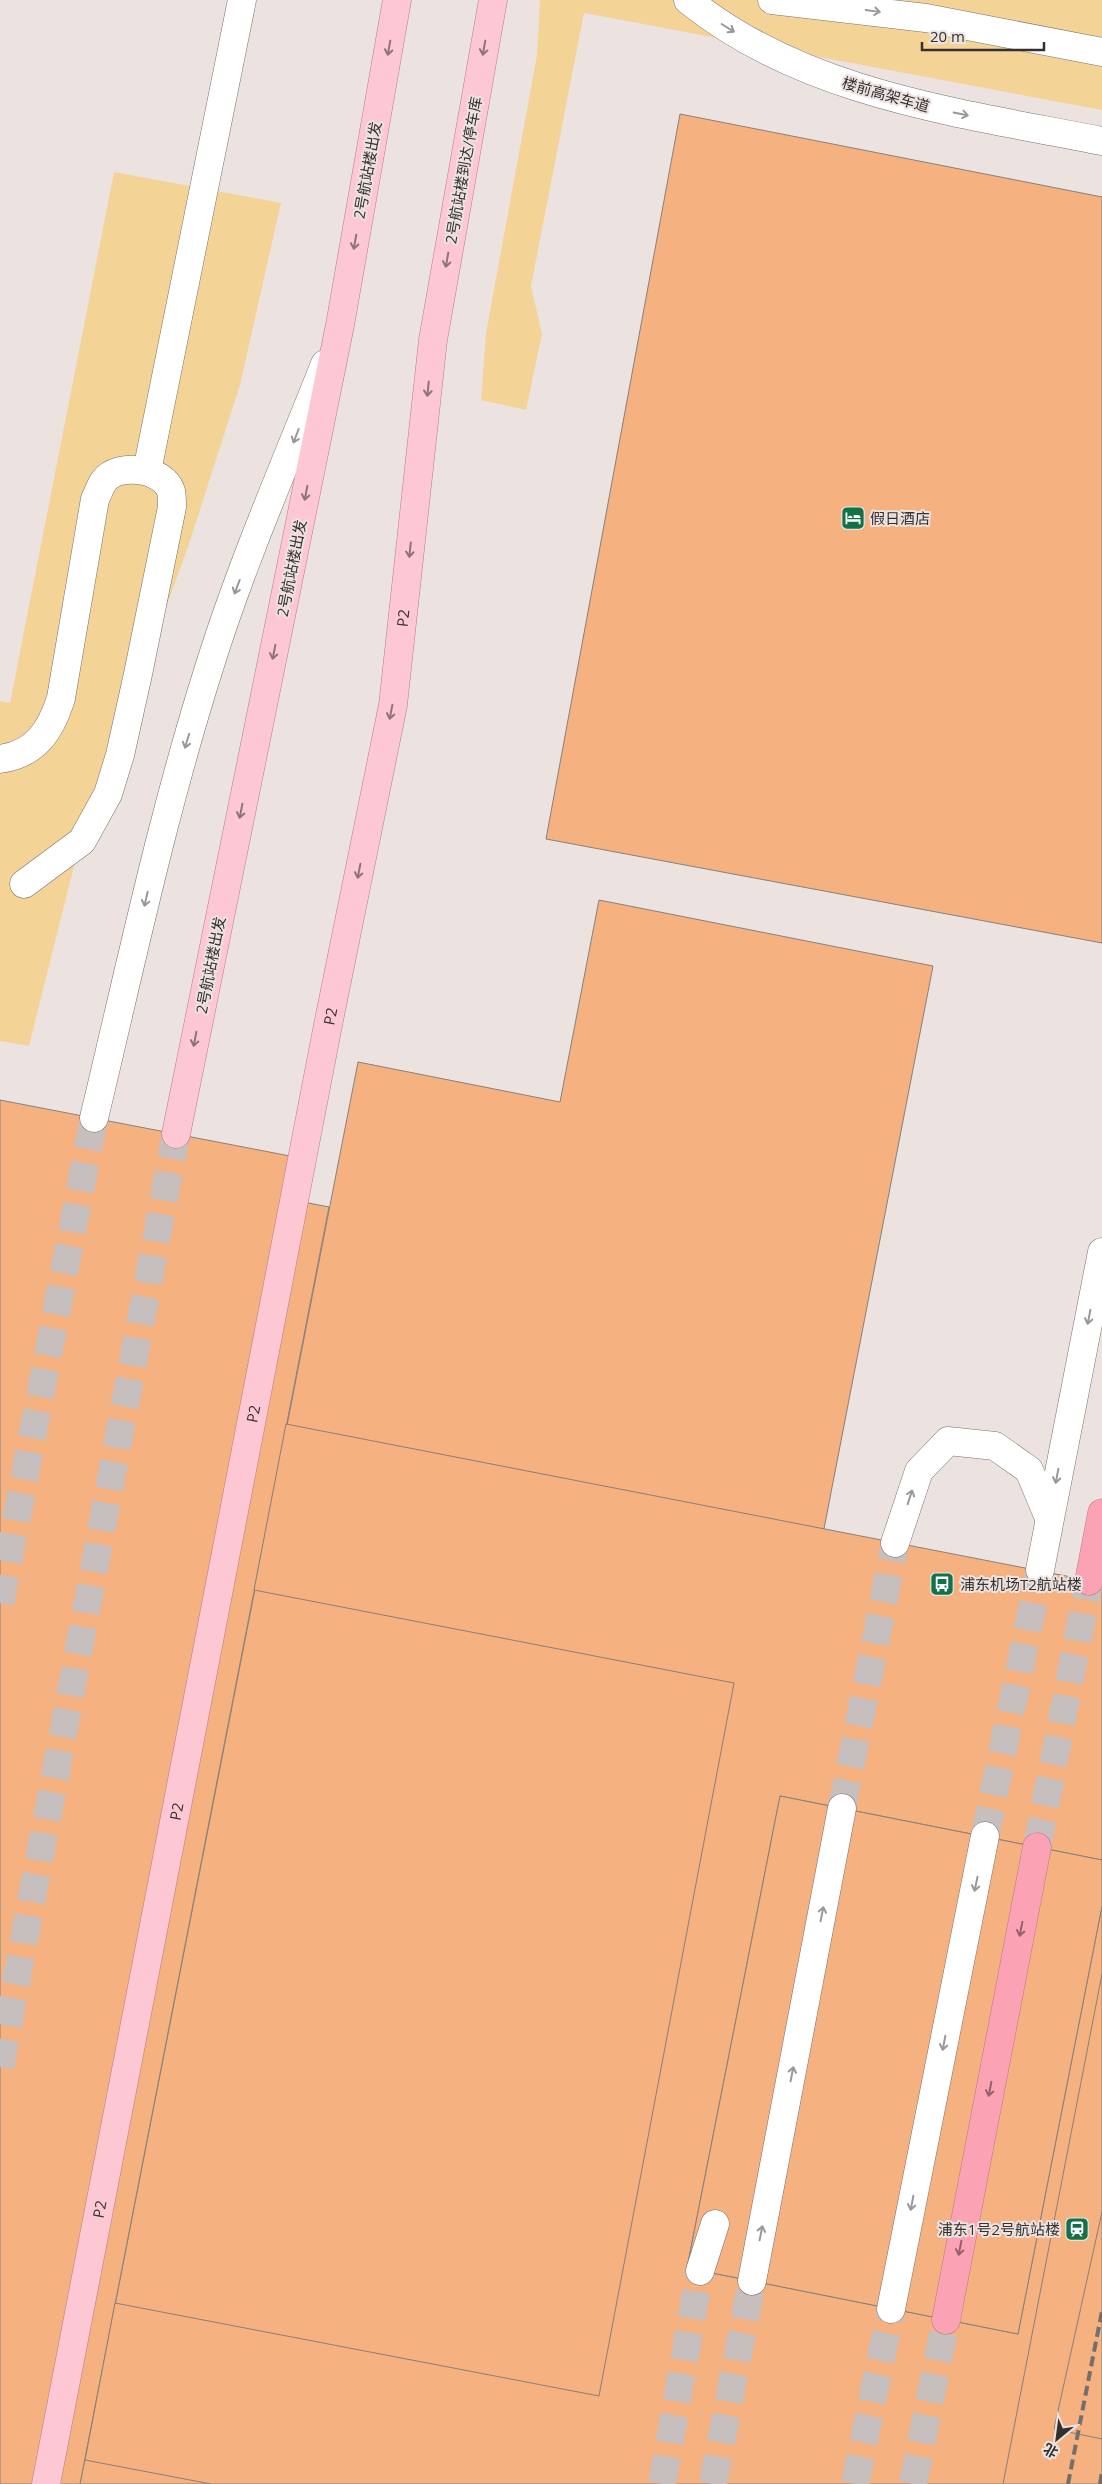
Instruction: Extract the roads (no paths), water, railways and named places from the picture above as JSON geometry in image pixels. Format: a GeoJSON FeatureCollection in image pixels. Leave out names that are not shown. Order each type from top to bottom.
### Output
{"type":"FeatureCollection","features":[{"type":"Feature","properties":{"kind":"highway"},"geometry":{"type":"LineString","coordinates":[[1089,1581],[1102,1513]]}},
{"type":"Feature","properties":{"kind":"highway"},"geometry":{"type":"LineString","coordinates":[[946,2320],[1037,1847]]}},
{"type":"Feature","properties":{"kind":"main road","name":"2号航站楼出发"},"geometry":{"type":"LineString","coordinates":[[176,1134],[340,325],[397,0]]}},
{"type":"Feature","properties":{"kind":"main road","name":"2号航站楼到达/停车库"},"geometry":{"type":"LineString","coordinates":[[433,340],[493,0]]}},
{"type":"Feature","properties":{"kind":"main road","name":"P2"},"geometry":{"type":"LineString","coordinates":[[46,2484],[320,1064],[393,704],[433,340]]}},
{"type":"Feature","properties":{"kind":"street"},"geometry":{"type":"LineString","coordinates":[[147,471],[242,0]]}},
{"type":"Feature","properties":{"kind":"street","name":"楼前高架车道"},"geometry":{"type":"LineString","coordinates":[[688,0],[741,36],[802,68],[870,92],[947,111],[1102,141]]}},
{"type":"Feature","properties":{"kind":"street"},"geometry":{"type":"LineString","coordinates":[[772,0],[926,18],[1102,52]]}},
{"type":"Feature","properties":{"kind":"street"},"geometry":{"type":"LineString","coordinates":[[94,1118],[171,795],[209,668],[232,599],[340,325]]}},
{"type":"Feature","properties":{"kind":"street"},"geometry":{"type":"LineString","coordinates":[[0,759],[25,751],[42,739],[54,721],[61,698],[95,499],[104,481],[115,472],[129,470],[147,471],[163,479],[171,491],[172,507],[117,763],[108,794],[82,841],[24,884]]}},
{"type":"Feature","properties":{"kind":"street"},"geometry":{"type":"LineString","coordinates":[[1040,1570],[1048,1518],[1102,1252]]}},
{"type":"Feature","properties":{"kind":"street"},"geometry":{"type":"LineString","coordinates":[[895,1543],[919,1471],[948,1441],[995,1446],[1029,1470],[1048,1518]]}},
{"type":"Feature","properties":{"kind":"street"},"geometry":{"type":"LineString","coordinates":[[752,2281],[842,1808]]}},
{"type":"Feature","properties":{"kind":"street"},"geometry":{"type":"LineString","coordinates":[[891,2309],[985,1836]]}},
{"type":"Feature","properties":{"kind":"street"},"geometry":{"type":"LineString","coordinates":[[700,2271],[716,2224]]}},
{"type":"Feature","properties":{"kind":"tunnel"},"geometry":{"type":"LineString","coordinates":[[0,1603],[94,1118]]}},
{"type":"Feature","properties":{"kind":"tunnel"},"geometry":{"type":"LineString","coordinates":[[0,2067],[176,1134]]}},
{"type":"Feature","properties":{"kind":"tunnel"},"geometry":{"type":"LineString","coordinates":[[842,1808],[895,1543]]}},
{"type":"Feature","properties":{"kind":"tunnel"},"geometry":{"type":"LineString","coordinates":[[985,1836],[1040,1570]]}},
{"type":"Feature","properties":{"kind":"tunnel"},"geometry":{"type":"LineString","coordinates":[[1037,1847],[1089,1581]]}},
{"type":"Feature","properties":{"kind":"tunnel"},"geometry":{"type":"LineString","coordinates":[[662,2484],[700,2271]]}},
{"type":"Feature","properties":{"kind":"tunnel"},"geometry":{"type":"LineString","coordinates":[[713,2484],[752,2281]]}},
{"type":"Feature","properties":{"kind":"tunnel"},"geometry":{"type":"LineString","coordinates":[[855,2484],[891,2309]]}},
{"type":"Feature","properties":{"kind":"tunnel"},"geometry":{"type":"LineString","coordinates":[[913,2484],[946,2320]]}},
{"type":"Feature","properties":{"kind":"railway"},"geometry":{"type":"LineString","coordinates":[[1068,2484],[1102,2311]]}},
{"type":"Feature","properties":{"kind":"railway"},"geometry":{"type":"LineString","coordinates":[[1100,2484],[1102,2472]]}},
{"type":"Feature","properties":{"kind":"place","name":"假日酒店"},"geometry":{"type":"Point","coordinates":[853,518]}},
{"type":"Feature","properties":{"kind":"place","name":"浦东机场T2航站楼"},"geometry":{"type":"Point","coordinates":[942,1584]}},
{"type":"Feature","properties":{"kind":"place","name":"浦东1号2号航站楼"},"geometry":{"type":"Point","coordinates":[1077,2229]}}]}
